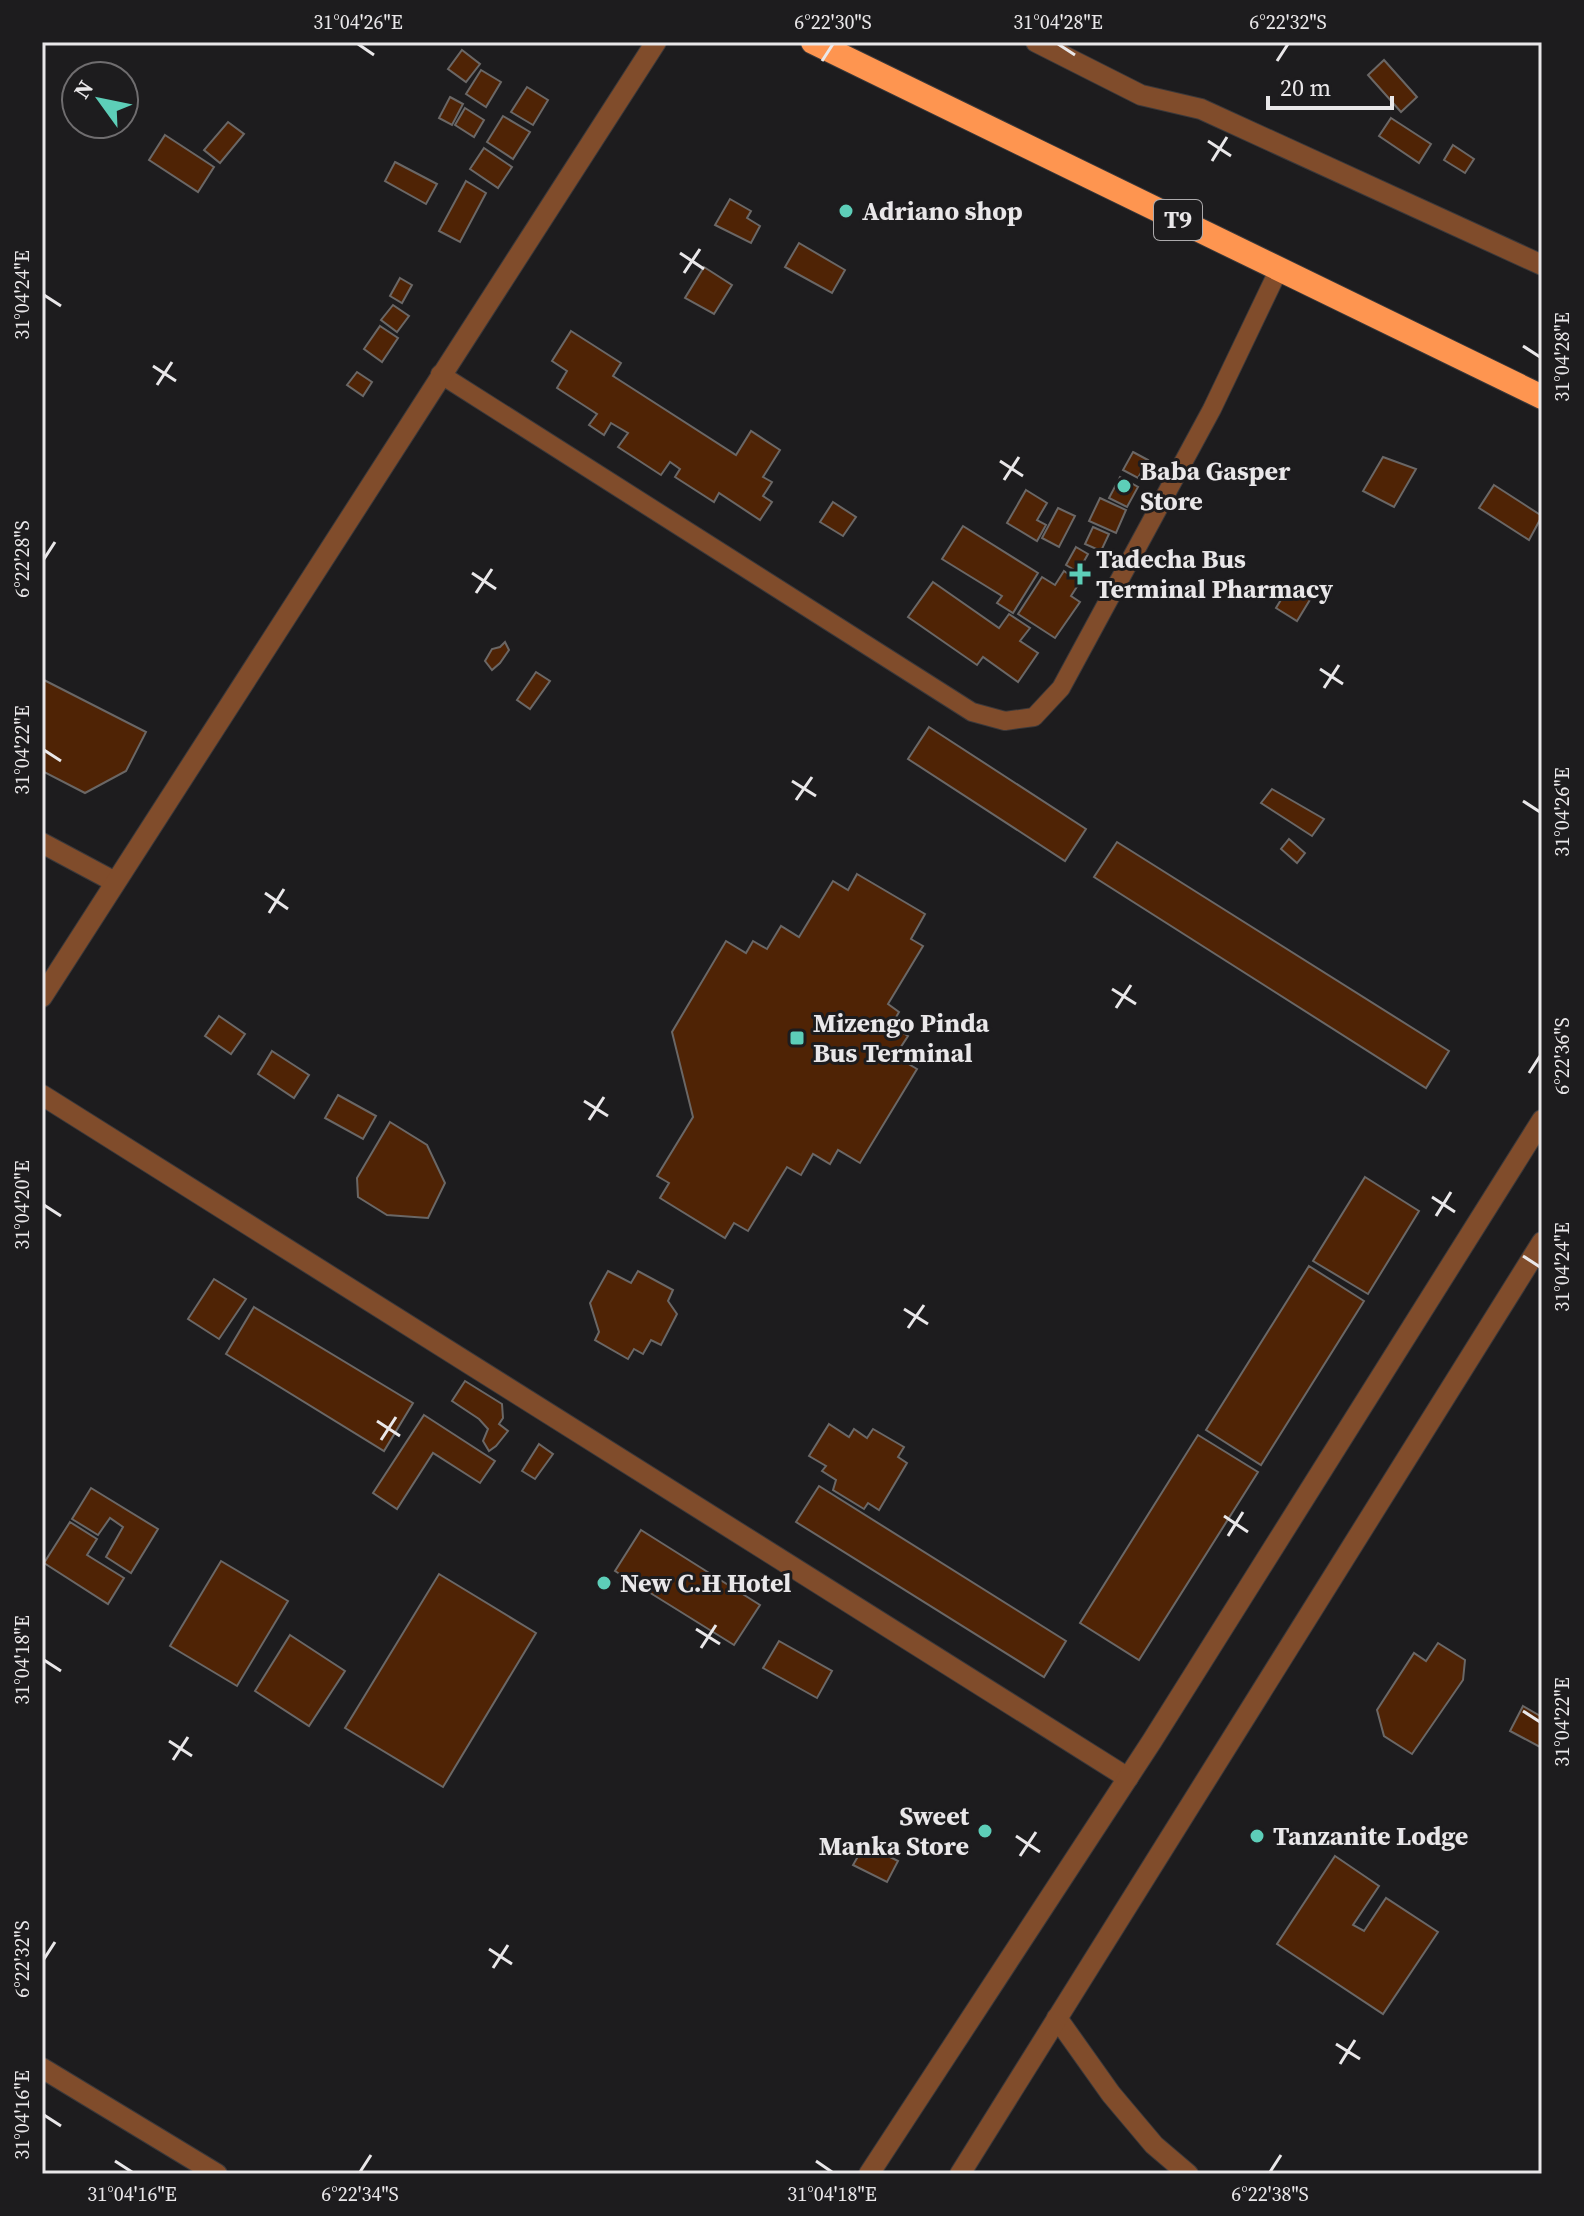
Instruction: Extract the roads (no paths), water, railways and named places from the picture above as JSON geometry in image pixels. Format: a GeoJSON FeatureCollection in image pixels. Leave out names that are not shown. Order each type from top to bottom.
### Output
{"type":"FeatureCollection","features":[{"type":"Feature","properties":{"kind":"highway","name":"T9"},"geometry":{"type":"LineString","coordinates":[[813,42],[1542,397]]}},
{"type":"Feature","properties":{"kind":"street"},"geometry":{"type":"LineString","coordinates":[[42,997],[656,42]]}},
{"type":"Feature","properties":{"kind":"street"},"geometry":{"type":"LineString","coordinates":[[1036,42],[1141,95],[1201,109],[1542,265]]}},
{"type":"Feature","properties":{"kind":"street"},"geometry":{"type":"LineString","coordinates":[[42,843],[115,882]]}},
{"type":"Feature","properties":{"kind":"street"},"geometry":{"type":"LineString","coordinates":[[42,1095],[1128,1778]]}},
{"type":"Feature","properties":{"kind":"street"},"geometry":{"type":"LineString","coordinates":[[869,2174],[1128,1778],[1542,1120]]}},
{"type":"Feature","properties":{"kind":"street"},"geometry":{"type":"LineString","coordinates":[[960,2174],[1542,1242]]}},
{"type":"Feature","properties":{"kind":"street"},"geometry":{"type":"LineString","coordinates":[[1057,2018],[1111,2094],[1145,2135],[1188,2174]]}},
{"type":"Feature","properties":{"kind":"street"},"geometry":{"type":"LineString","coordinates":[[42,2068],[217,2174]]}},
{"type":"Feature","properties":{"kind":"lane"},"geometry":{"type":"LineString","coordinates":[[440,374],[972,712],[1005,721],[1034,717],[1061,688],[1212,409],[1279,269]]}},
{"type":"Feature","properties":{"kind":"place","name":"Adriano shop"},"geometry":{"type":"Point","coordinates":[846,211]}},
{"type":"Feature","properties":{"kind":"place","name":"Baba Gasper Store"},"geometry":{"type":"Point","coordinates":[1124,486]}},
{"type":"Feature","properties":{"kind":"place","name":"Tadecha Bus Terminal Pharmacy"},"geometry":{"type":"Point","coordinates":[1080,574]}},
{"type":"Feature","properties":{"kind":"place","name":"Mizengo Pinda Bus Terminal"},"geometry":{"type":"Point","coordinates":[797,1038]}},
{"type":"Feature","properties":{"kind":"place","name":"New C.H Hotel"},"geometry":{"type":"Point","coordinates":[604,1583]}},
{"type":"Feature","properties":{"kind":"place","name":"Sweet Manka Store"},"geometry":{"type":"Point","coordinates":[985,1831]}},
{"type":"Feature","properties":{"kind":"place","name":"Tanzanite Lodge"},"geometry":{"type":"Point","coordinates":[1257,1836]}}]}
